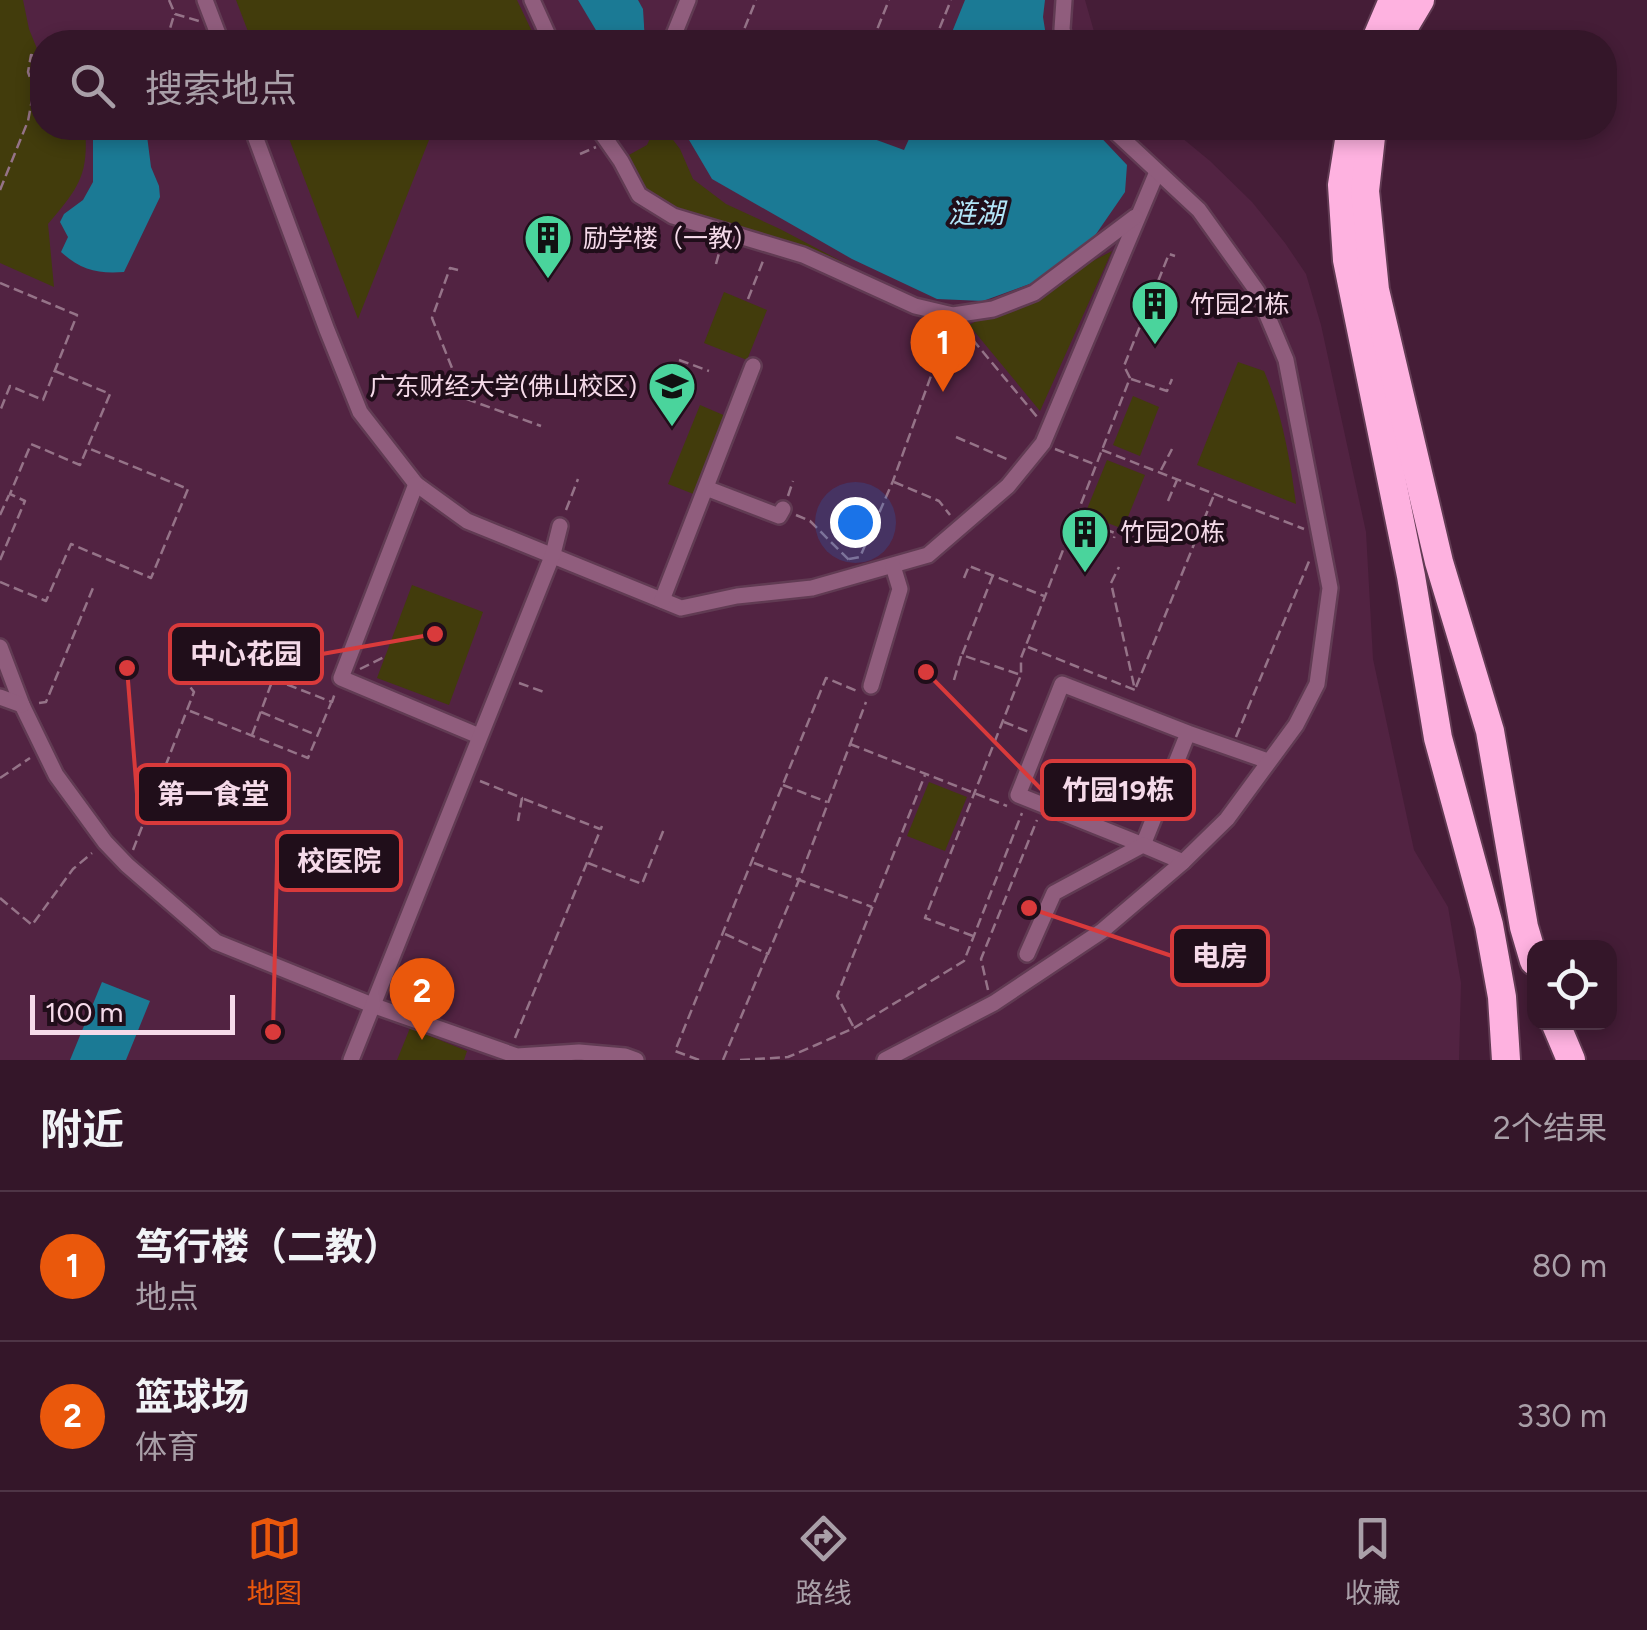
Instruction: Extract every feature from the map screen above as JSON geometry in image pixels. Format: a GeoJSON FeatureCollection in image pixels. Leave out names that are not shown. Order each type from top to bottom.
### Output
{"type":"FeatureCollection","features":[{"type":"Feature","properties":{"kind":"highway"},"geometry":{"type":"LineString","coordinates":[[1381,30],[1393,0]]}},
{"type":"Feature","properties":{"kind":"highway"},"geometry":{"type":"LineString","coordinates":[[1402,30],[1420,0]]}},
{"type":"Feature","properties":{"kind":"highway"},"geometry":{"type":"LineString","coordinates":[[1349,140],[1342,185],[1347,260],[1411,576],[1438,738],[1489,925],[1502,997],[1506,1060]]}},
{"type":"Feature","properties":{"kind":"highway"},"geometry":{"type":"LineString","coordinates":[[1371,140],[1365,191],[1375,290],[1439,562],[1490,731],[1528,940]]}},
{"type":"Feature","properties":{"kind":"highway"},"geometry":{"type":"LineString","coordinates":[[1559,1030],[1571,1060]]}},
{"type":"Feature","properties":{"kind":"street"},"geometry":{"type":"LineString","coordinates":[[205,0],[216,30]]}},
{"type":"Feature","properties":{"kind":"street"},"geometry":{"type":"LineString","coordinates":[[532,0],[546,30]]}},
{"type":"Feature","properties":{"kind":"street"},"geometry":{"type":"LineString","coordinates":[[676,30],[688,0]]}},
{"type":"Feature","properties":{"kind":"street"},"geometry":{"type":"LineString","coordinates":[[1062,30],[1064,0]]}},
{"type":"Feature","properties":{"kind":"street"},"geometry":{"type":"LineString","coordinates":[[256,140],[360,412],[416,484],[467,521],[681,608],[737,596],[812,588],[928,555],[1008,486],[1043,443],[1157,172]]}},
{"type":"Feature","properties":{"kind":"street"},"geometry":{"type":"LineString","coordinates":[[606,140],[639,195],[673,216],[803,255],[915,306],[953,315],[993,309],[1034,293],[1138,214]]}},
{"type":"Feature","properties":{"kind":"street"},"geometry":{"type":"LineString","coordinates":[[885,1060],[992,1005],[1102,931],[1182,862],[1227,819],[1296,725],[1317,684],[1330,588],[1286,360],[1257,291],[1200,210],[1124,140]]}},
{"type":"Feature","properties":{"kind":"street"},"geometry":{"type":"LineString","coordinates":[[662,600],[753,366]]}},
{"type":"Feature","properties":{"kind":"street"},"geometry":{"type":"LineString","coordinates":[[416,484],[341,678],[479,736]]}},
{"type":"Feature","properties":{"kind":"street"},"geometry":{"type":"LineString","coordinates":[[706,488],[780,516],[782,509]]}},
{"type":"Feature","properties":{"kind":"street"},"geometry":{"type":"LineString","coordinates":[[351,1060],[553,554],[560,526]]}},
{"type":"Feature","properties":{"kind":"street"},"geometry":{"type":"LineString","coordinates":[[871,686],[900,589],[893,566]]}},
{"type":"Feature","properties":{"kind":"street"},"geometry":{"type":"LineString","coordinates":[[0,648],[56,775],[105,842],[216,942],[517,1056],[579,1052],[636,1060]]}},
{"type":"Feature","properties":{"kind":"street"},"geometry":{"type":"LineString","coordinates":[[1182,862],[1018,795],[1062,684],[1268,761]]}},
{"type":"Feature","properties":{"kind":"street"},"geometry":{"type":"LineString","coordinates":[[0,697],[22,705]]}},
{"type":"Feature","properties":{"kind":"street"},"geometry":{"type":"LineString","coordinates":[[1026,954],[1054,893],[1142,845],[1188,733]]}},
{"type":"Feature","properties":{"kind":"path"},"geometry":{"type":"LineString","coordinates":[[169,0],[175,14],[170,30]]}},
{"type":"Feature","properties":{"kind":"path"},"geometry":{"type":"LineString","coordinates":[[745,30],[756,0]]}},
{"type":"Feature","properties":{"kind":"path"},"geometry":{"type":"LineString","coordinates":[[877,30],[889,0]]}},
{"type":"Feature","properties":{"kind":"path"},"geometry":{"type":"LineString","coordinates":[[939,30],[951,0]]}},
{"type":"Feature","properties":{"kind":"path"},"geometry":{"type":"LineString","coordinates":[[175,14],[215,26]]}},
{"type":"Feature","properties":{"kind":"path"},"geometry":{"type":"LineString","coordinates":[[0,190],[30,111]]}},
{"type":"Feature","properties":{"kind":"path"},"geometry":{"type":"LineString","coordinates":[[716,264],[724,232]]}},
{"type":"Feature","properties":{"kind":"path"},"geometry":{"type":"LineString","coordinates":[[748,299],[768,245]]}},
{"type":"Feature","properties":{"kind":"path"},"geometry":{"type":"LineString","coordinates":[[1172,379],[1167,391],[1130,378],[1124,366],[1168,254],[1175,256]]}},
{"type":"Feature","properties":{"kind":"path"},"geometry":{"type":"LineString","coordinates":[[458,270],[450,268],[432,318],[464,398],[541,426]]}},
{"type":"Feature","properties":{"kind":"path"},"geometry":{"type":"LineString","coordinates":[[0,283],[78,315],[43,400],[10,386],[0,411]]}},
{"type":"Feature","properties":{"kind":"path"},"geometry":{"type":"LineString","coordinates":[[782,509],[810,521],[849,559],[860,556],[893,481],[940,352],[930,309]]}},
{"type":"Feature","properties":{"kind":"path"},"geometry":{"type":"LineString","coordinates":[[953,315],[1032,412]]}},
{"type":"Feature","properties":{"kind":"path"},"geometry":{"type":"LineString","coordinates":[[678,360],[708,371]]}},
{"type":"Feature","properties":{"kind":"path"},"geometry":{"type":"LineString","coordinates":[[0,515],[30,444],[80,465],[110,394],[54,371]]}},
{"type":"Feature","properties":{"kind":"path"},"geometry":{"type":"LineString","coordinates":[[973,936],[925,918],[1130,378]]}},
{"type":"Feature","properties":{"kind":"path"},"geometry":{"type":"LineString","coordinates":[[956,438],[1006,459]]}},
{"type":"Feature","properties":{"kind":"path"},"geometry":{"type":"LineString","coordinates":[[1043,443],[1095,465]]}},
{"type":"Feature","properties":{"kind":"path"},"geometry":{"type":"LineString","coordinates":[[0,582],[46,602],[71,544],[151,578],[188,490],[88,448]]}},
{"type":"Feature","properties":{"kind":"path"},"geometry":{"type":"LineString","coordinates":[[1101,449],[1320,534],[1231,748]]}},
{"type":"Feature","properties":{"kind":"path"},"geometry":{"type":"LineString","coordinates":[[1160,472],[1172,449]]}},
{"type":"Feature","properties":{"kind":"path"},"geometry":{"type":"LineString","coordinates":[[560,526],[578,479]]}},
{"type":"Feature","properties":{"kind":"path"},"geometry":{"type":"LineString","coordinates":[[1168,500],[1177,479]]}},
{"type":"Feature","properties":{"kind":"path"},"geometry":{"type":"LineString","coordinates":[[893,481],[939,501],[960,529]]}},
{"type":"Feature","properties":{"kind":"path"},"geometry":{"type":"LineString","coordinates":[[0,560],[25,500],[10,494]]}},
{"type":"Feature","properties":{"kind":"path"},"geometry":{"type":"LineString","coordinates":[[1135,690],[1214,494]]}},
{"type":"Feature","properties":{"kind":"path"},"geometry":{"type":"LineString","coordinates":[[1074,518],[1115,533],[1114,538]]}},
{"type":"Feature","properties":{"kind":"path"},"geometry":{"type":"LineString","coordinates":[[964,578],[970,566],[1046,596]]}},
{"type":"Feature","properties":{"kind":"path"},"geometry":{"type":"LineString","coordinates":[[1119,567],[1111,583],[1135,690]]}},
{"type":"Feature","properties":{"kind":"path"},"geometry":{"type":"LineString","coordinates":[[954,680],[992,575]]}},
{"type":"Feature","properties":{"kind":"path"},"geometry":{"type":"LineString","coordinates":[[22,705],[46,702],[92,588]]}},
{"type":"Feature","properties":{"kind":"path"},"geometry":{"type":"LineString","coordinates":[[127,865],[194,692],[178,671],[196,627]]}},
{"type":"Feature","properties":{"kind":"path"},"geometry":{"type":"LineString","coordinates":[[1266,641],[1274,644]]}},
{"type":"Feature","properties":{"kind":"path"},"geometry":{"type":"LineString","coordinates":[[1026,646],[1135,690]]}},
{"type":"Feature","properties":{"kind":"path"},"geometry":{"type":"LineString","coordinates":[[1050,656],[1052,649]]}},
{"type":"Feature","properties":{"kind":"path"},"geometry":{"type":"LineString","coordinates":[[962,655],[1020,676]]}},
{"type":"Feature","properties":{"kind":"path"},"geometry":{"type":"LineString","coordinates":[[187,710],[308,758],[341,678],[386,656]]}},
{"type":"Feature","properties":{"kind":"path"},"geometry":{"type":"LineString","coordinates":[[504,678],[544,692]]}},
{"type":"Feature","properties":{"kind":"path"},"geometry":{"type":"LineString","coordinates":[[699,1060],[675,1051],[826,678],[868,695],[799,880],[723,1060]]}},
{"type":"Feature","properties":{"kind":"path"},"geometry":{"type":"LineString","coordinates":[[252,735],[273,679],[332,702]]}},
{"type":"Feature","properties":{"kind":"path"},"geometry":{"type":"LineString","coordinates":[[261,712],[318,736]]}},
{"type":"Feature","properties":{"kind":"path"},"geometry":{"type":"LineString","coordinates":[[1002,722],[1041,736]]}},
{"type":"Feature","properties":{"kind":"path"},"geometry":{"type":"LineString","coordinates":[[850,744],[1006,805]]}},
{"type":"Feature","properties":{"kind":"path"},"geometry":{"type":"LineString","coordinates":[[0,778],[43,749]]}},
{"type":"Feature","properties":{"kind":"path"},"geometry":{"type":"LineString","coordinates":[[854,1028],[838,996],[925,774]]}},
{"type":"Feature","properties":{"kind":"path"},"geometry":{"type":"LineString","coordinates":[[464,775],[601,828],[508,1053]]}},
{"type":"Feature","properties":{"kind":"path"},"geometry":{"type":"LineString","coordinates":[[782,784],[828,802]]}},
{"type":"Feature","properties":{"kind":"path"},"geometry":{"type":"LineString","coordinates":[[518,821],[522,798]]}},
{"type":"Feature","properties":{"kind":"path"},"geometry":{"type":"LineString","coordinates":[[992,1005],[981,959],[1044,805]]}},
{"type":"Feature","properties":{"kind":"path"},"geometry":{"type":"LineString","coordinates":[[740,1060],[788,1057],[854,1028],[964,961],[1022,812]]}},
{"type":"Feature","properties":{"kind":"path"},"geometry":{"type":"LineString","coordinates":[[587,863],[642,884],[664,830]]}},
{"type":"Feature","properties":{"kind":"path"},"geometry":{"type":"LineString","coordinates":[[0,898],[32,926],[73,868],[105,842]]}},
{"type":"Feature","properties":{"kind":"path"},"geometry":{"type":"LineString","coordinates":[[752,863],[872,907]]}},
{"type":"Feature","properties":{"kind":"path"},"geometry":{"type":"LineString","coordinates":[[724,933],[768,954]]}},
{"type":"Feature","properties":{"kind":"shaded area","name":"广东财经大学(佛山校区)"},"geometry":{"type":"Polygon","coordinates":[[[0,0],[1085,0],[1094,30],[30,30],[30,140],[1185,140],[1252,202],[1306,274],[1321,325],[1366,532],[1373,659],[1414,850],[1448,907],[1461,983],[1459,1060],[0,1060],[0,0]]]}},
{"type":"Feature","properties":{"kind":"shaded area"},"geometry":{"type":"Polygon","coordinates":[[[0,0],[23,0],[30,31],[30,140],[85,140],[85,158],[79,180],[48,224],[54,287],[0,263],[0,0]]]}},
{"type":"Feature","properties":{"kind":"shaded area"},"geometry":{"type":"Polygon","coordinates":[[[236,0],[517,0],[531,30],[247,30],[236,0]]]}},
{"type":"Feature","properties":{"kind":"shaded area"},"geometry":{"type":"Polygon","coordinates":[[[290,140],[429,140],[358,319],[290,140]]]}},
{"type":"Feature","properties":{"kind":"shaded area"},"geometry":{"type":"Polygon","coordinates":[[[649,140],[673,140],[693,179],[726,204],[875,279],[679,213],[643,192],[627,156],[649,140]]]}},
{"type":"Feature","properties":{"kind":"shaded area"},"geometry":{"type":"Polygon","coordinates":[[[1112,251],[1040,411],[969,325],[1112,251]]]}},
{"type":"Feature","properties":{"kind":"shaded area"},"geometry":{"type":"Polygon","coordinates":[[[724,292],[767,310],[747,360],[704,343],[724,292]]]}},
{"type":"Feature","properties":{"kind":"shaded area"},"geometry":{"type":"Polygon","coordinates":[[[1238,362],[1264,371],[1284,436],[1296,504],[1197,465],[1238,362]]]}},
{"type":"Feature","properties":{"kind":"shaded area"},"geometry":{"type":"Polygon","coordinates":[[[1133,396],[1159,407],[1140,456],[1113,445],[1133,396]]]}},
{"type":"Feature","properties":{"kind":"shaded area"},"geometry":{"type":"Polygon","coordinates":[[[700,405],[728,417],[696,495],[668,484],[700,405]]]}},
{"type":"Feature","properties":{"kind":"shaded area"},"geometry":{"type":"Polygon","coordinates":[[[1107,460],[1145,475],[1123,529],[1085,514],[1107,460]]]}},
{"type":"Feature","properties":{"kind":"shaded area"},"geometry":{"type":"Polygon","coordinates":[[[412,585],[483,612],[449,705],[377,678],[412,585]]]}},
{"type":"Feature","properties":{"kind":"shaded area"},"geometry":{"type":"Polygon","coordinates":[[[929,782],[967,797],[945,851],[907,836],[929,782]]]}},
{"type":"Feature","properties":{"kind":"shaded area"},"geometry":{"type":"Polygon","coordinates":[[[410,1028],[467,1051],[464,1060],[397,1060],[410,1028]]]}},
{"type":"Feature","properties":{"kind":"water"},"geometry":{"type":"Polygon","coordinates":[[[578,0],[638,0],[643,9],[644,30],[596,30],[578,0]]]}},
{"type":"Feature","properties":{"kind":"water"},"geometry":{"type":"Polygon","coordinates":[[[965,0],[1045,0],[1045,30],[953,30],[965,0]]]}},
{"type":"Feature","properties":{"kind":"water"},"geometry":{"type":"Polygon","coordinates":[[[93,140],[148,140],[160,197],[124,272],[90,269],[61,252],[68,237],[60,222],[64,214],[83,200],[93,182],[93,140]]]}},
{"type":"Feature","properties":{"kind":"water","name":"涟湖"},"geometry":{"type":"Polygon","coordinates":[[[689,140],[877,140],[904,150],[909,140],[1103,140],[1127,165],[1125,192],[1094,237],[1043,279],[983,301],[937,299],[852,259],[712,179],[689,140]]]}},
{"type":"Feature","properties":{"kind":"water"},"geometry":{"type":"Polygon","coordinates":[[[102,982],[150,1001],[126,1060],[70,1060],[102,982]]]}},
{"type":"Feature","properties":{"kind":"place","name":"励学楼（一教）"},"geometry":{"type":"Point","coordinates":[548,280]}},
{"type":"Feature","properties":{"kind":"place","name":"竹园21栋"},"geometry":{"type":"Point","coordinates":[1155,346]}},
{"type":"Feature","properties":{"kind":"place","name":"笃行楼（二教）"},"geometry":{"type":"Point","coordinates":[943,392]}},
{"type":"Feature","properties":{"kind":"place","name":"广东财经大学(佛山校区)"},"geometry":{"type":"Point","coordinates":[672,428]}},
{"type":"Feature","properties":{"kind":"place","name":"竹园20栋"},"geometry":{"type":"Point","coordinates":[1085,574]}},
{"type":"Feature","properties":{"kind":"place","name":"中心花园"},"geometry":{"type":"Point","coordinates":[435,634]}},
{"type":"Feature","properties":{"kind":"place","name":"第一食堂"},"geometry":{"type":"Point","coordinates":[127,668]}},
{"type":"Feature","properties":{"kind":"place","name":"竹园19栋"},"geometry":{"type":"Point","coordinates":[926,672]}},
{"type":"Feature","properties":{"kind":"place","name":"电房"},"geometry":{"type":"Point","coordinates":[1029,908]}},
{"type":"Feature","properties":{"kind":"place","name":"校医院"},"geometry":{"type":"Point","coordinates":[273,1032]}},
{"type":"Feature","properties":{"kind":"place","name":"篮球场"},"geometry":{"type":"Point","coordinates":[422,1040]}}]}
